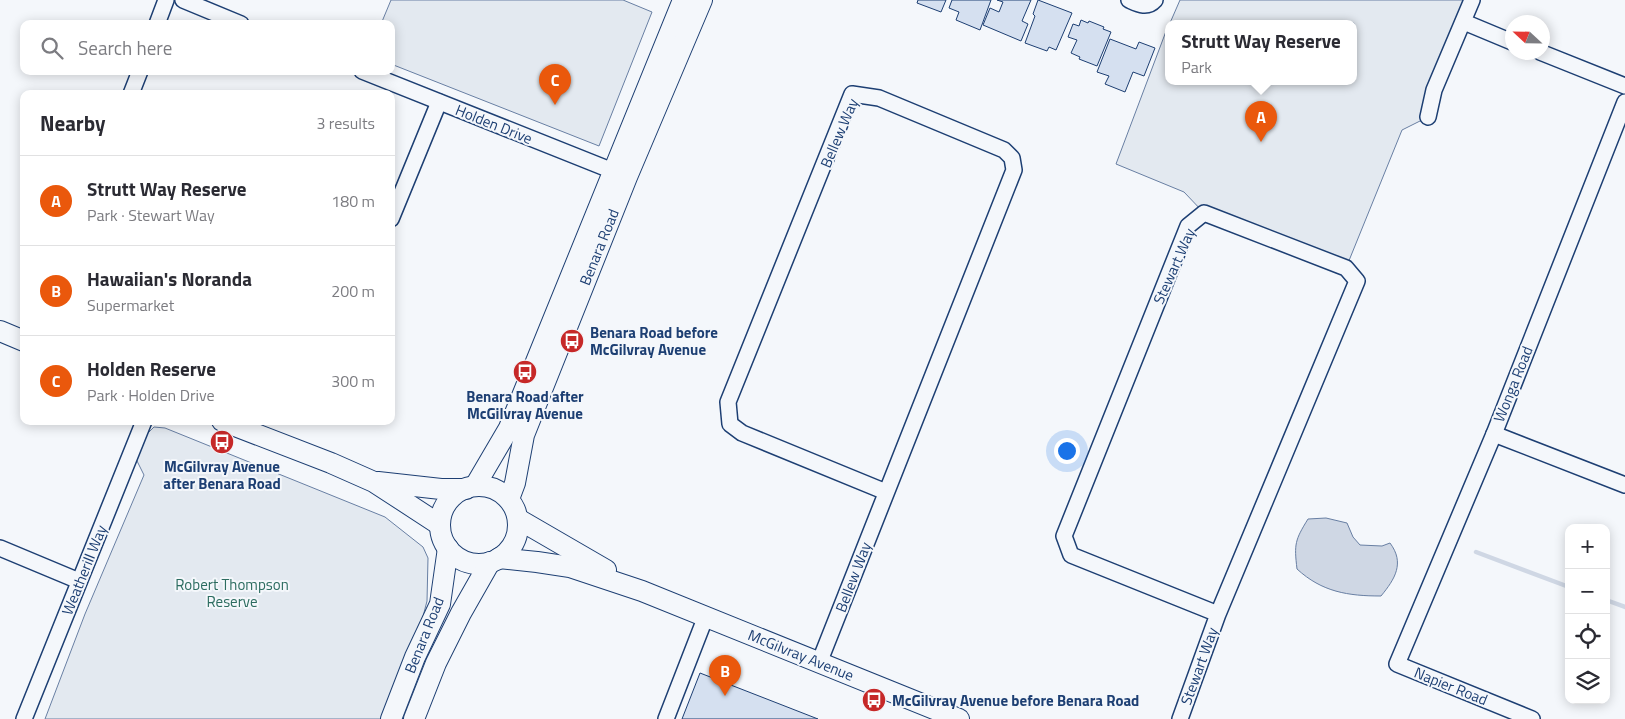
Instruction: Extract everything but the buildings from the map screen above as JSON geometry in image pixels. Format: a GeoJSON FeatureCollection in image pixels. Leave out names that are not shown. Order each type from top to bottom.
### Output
{"type":"FeatureCollection","features":[{"type":"Feature","properties":{"kind":"main road","name":"Benara Road"},"geometry":{"type":"LineString","coordinates":[[509,499],[515,483],[524,435],[683,0]]}},
{"type":"Feature","properties":{"kind":"main road","name":"Benara Road"},"geometry":{"type":"LineString","coordinates":[[470,487],[509,428],[620,174],[702,0]]}},
{"type":"Feature","properties":{"kind":"main road"},"geometry":{"type":"LineString","coordinates":[[0,330],[20,338]]}},
{"type":"Feature","properties":{"kind":"main road"},"geometry":{"type":"LineString","coordinates":[[233,425],[331,462],[374,482],[440,525]]}},
{"type":"Feature","properties":{"kind":"main road"},"geometry":{"type":"LineString","coordinates":[[374,482],[441,488],[470,487],[487,487],[499,491],[509,499],[515,508],[518,530],[514,542],[508,551],[495,560],[478,564],[467,562],[456,556],[448,548],[441,533],[440,525],[442,513],[447,503],[455,494],[470,487]]}},
{"type":"Feature","properties":{"kind":"main road","name":"McGilvray Avenue"},"geometry":{"type":"LineString","coordinates":[[518,519],[642,591]]}},
{"type":"Feature","properties":{"kind":"main road","name":"Benara Road"},"geometry":{"type":"LineString","coordinates":[[391,719],[415,657],[440,604],[448,548]]}},
{"type":"Feature","properties":{"kind":"main road","name":"Benara Road"},"geometry":{"type":"LineString","coordinates":[[414,719],[436,663],[461,614],[495,560]]}},
{"type":"Feature","properties":{"kind":"main road","name":"McGilvray Avenue"},"geometry":{"type":"LineString","coordinates":[[495,560],[537,562],[570,567],[642,591],[959,719]]}},
{"type":"Feature","properties":{"kind":"street"},"geometry":{"type":"LineString","coordinates":[[158,20],[166,0]]}},
{"type":"Feature","properties":{"kind":"street"},"geometry":{"type":"LineString","coordinates":[[183,0],[231,20]]}},
{"type":"Feature","properties":{"kind":"street"},"geometry":{"type":"LineString","coordinates":[[1129,0],[1142,6],[1151,4],[1155,0]]}},
{"type":"Feature","properties":{"kind":"street"},"geometry":{"type":"LineString","coordinates":[[1428,117],[1434,90],[1472,0]]}},
{"type":"Feature","properties":{"kind":"street"},"geometry":{"type":"LineString","coordinates":[[1464,22],[1505,39]]}},
{"type":"Feature","properties":{"kind":"street"},"geometry":{"type":"LineString","coordinates":[[1550,56],[1625,86]]}},
{"type":"Feature","properties":{"kind":"street"},"geometry":{"type":"LineString","coordinates":[[133,90],[138,75]]}},
{"type":"Feature","properties":{"kind":"street","name":"Holden Drive"},"geometry":{"type":"LineString","coordinates":[[372,75],[620,174]]}},
{"type":"Feature","properties":{"kind":"street","name":"Bellew Way"},"geometry":{"type":"LineString","coordinates":[[819,663],[1014,170],[1012,158],[1004,150],[879,98],[866,94],[852,94],[728,402],[730,424],[742,433],[886,492]]}},
{"type":"Feature","properties":{"kind":"street"},"geometry":{"type":"LineString","coordinates":[[395,209],[439,102]]}},
{"type":"Feature","properties":{"kind":"street","name":"Wonga Road"},"geometry":{"type":"LineString","coordinates":[[1397,664],[1494,434],[1625,102]]}},
{"type":"Feature","properties":{"kind":"street","name":"Stewart Way"},"geometry":{"type":"LineString","coordinates":[[1180,719],[1218,614],[1356,282],[1346,268],[1204,213],[1188,226],[1064,536],[1071,555],[1218,614]]}},
{"type":"Feature","properties":{"kind":"street","name":"Weatherill Way"},"geometry":{"type":"LineString","coordinates":[[24,719],[142,425]]}},
{"type":"Feature","properties":{"kind":"street"},"geometry":{"type":"LineString","coordinates":[[1494,434],[1625,486]]}},
{"type":"Feature","properties":{"kind":"street"},"geometry":{"type":"LineString","coordinates":[[0,548],[79,581]]}},
{"type":"Feature","properties":{"kind":"street"},"geometry":{"type":"LineString","coordinates":[[666,719],[706,616]]}},
{"type":"Feature","properties":{"kind":"street","name":"Napier Road"},"geometry":{"type":"LineString","coordinates":[[1397,664],[1532,719]]}},
{"type":"Feature","properties":{"kind":"green space"},"geometry":{"type":"Polygon","coordinates":[[[391,0],[623,0],[652,12],[599,146],[395,66],[395,20],[383,20],[391,0]]]}},
{"type":"Feature","properties":{"kind":"green space"},"geometry":{"type":"Polygon","coordinates":[[[1180,0],[1472,0],[1428,117],[1402,130],[1346,268],[1204,213],[1184,192],[1116,164],[1165,34],[1165,85],[1357,85],[1357,20],[1171,20],[1180,0]]]}},
{"type":"Feature","properties":{"kind":"green space","name":"Robert Thompson Reserve"},"geometry":{"type":"Polygon","coordinates":[[[154,427],[165,428],[385,517],[423,547],[428,558],[427,601],[419,632],[385,719],[45,719],[85,614],[144,475],[136,459],[145,436],[154,427]]]}},
{"type":"Feature","properties":{"kind":"shaded area"},"geometry":{"type":"Polygon","coordinates":[[[1326,518],[1347,523],[1353,537],[1360,545],[1382,546],[1390,543],[1397,557],[1396,571],[1381,596],[1347,594],[1326,588],[1306,577],[1297,569],[1296,542],[1304,526],[1308,519],[1326,518]]]}},
{"type":"Feature","properties":{"kind":"waterway"},"geometry":{"type":"LineString","coordinates":[[1476,552],[1565,585]]}},
{"type":"Feature","properties":{"kind":"waterway"},"geometry":{"type":"LineString","coordinates":[[1610,601],[1625,607]]}},
{"type":"Feature","properties":{"kind":"place","name":"Holden Reserve"},"geometry":{"type":"Point","coordinates":[555,105]}},
{"type":"Feature","properties":{"kind":"place","name":"Strutt Way Reserve"},"geometry":{"type":"Point","coordinates":[1261,142]}},
{"type":"Feature","properties":{"kind":"place","name":"Benara Road before McGilvray Avenue"},"geometry":{"type":"Point","coordinates":[572,341]}},
{"type":"Feature","properties":{"kind":"place","name":"Benara Road after McGilvray Avenue"},"geometry":{"type":"Point","coordinates":[525,372]}},
{"type":"Feature","properties":{"kind":"place","name":"McGilvray Avenue after Benara Road"},"geometry":{"type":"Point","coordinates":[222,442]}},
{"type":"Feature","properties":{"kind":"place","name":"Hawaiian's Noranda"},"geometry":{"type":"Point","coordinates":[725,696]}},
{"type":"Feature","properties":{"kind":"place","name":"McGilvray Avenue before Benara Road"},"geometry":{"type":"Point","coordinates":[874,700]}}]}
